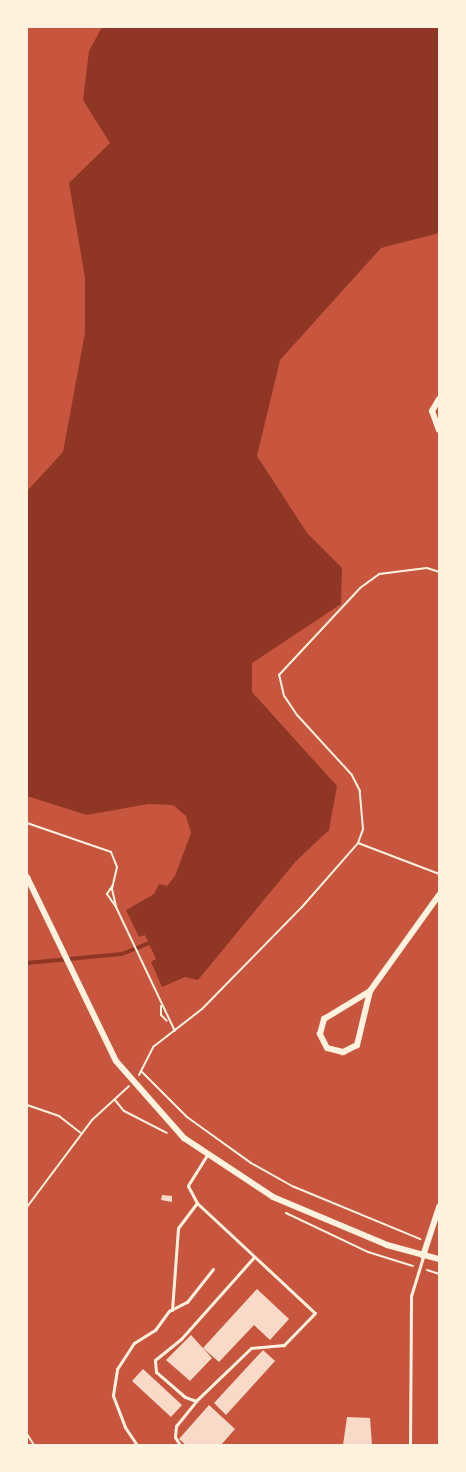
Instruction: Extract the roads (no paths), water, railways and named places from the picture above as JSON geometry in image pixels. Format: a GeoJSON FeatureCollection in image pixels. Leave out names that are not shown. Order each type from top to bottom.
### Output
{"type":"FeatureCollection","features":[{"type":"Feature","properties":{"kind":"street"},"geometry":{"type":"LineString","coordinates":[[439,399],[432,411],[439,430]]}},
{"type":"Feature","properties":{"kind":"street"},"geometry":{"type":"LineString","coordinates":[[27,877],[116,1061],[132,1083],[184,1138],[273,1197],[387,1245],[439,1259]]}},
{"type":"Feature","properties":{"kind":"street"},"geometry":{"type":"LineString","coordinates":[[370,991],[324,1019],[320,1034],[327,1048],[343,1052],[357,1045],[370,991],[439,895]]}},
{"type":"Feature","properties":{"kind":"street"},"geometry":{"type":"LineString","coordinates":[[423,1256],[439,1207]]}},
{"type":"Feature","properties":{"kind":"lane"},"geometry":{"type":"LineString","coordinates":[[180,1445],[175,1437],[176,1426],[196,1401],[245,1352],[251,1348],[284,1345],[315,1313],[196,1203],[188,1186],[207,1155]]}},
{"type":"Feature","properties":{"kind":"lane"},"geometry":{"type":"LineString","coordinates":[[172,1310],[178,1228],[196,1203]]}},
{"type":"Feature","properties":{"kind":"lane"},"geometry":{"type":"LineString","coordinates":[[410,1445],[411,1296],[423,1256]]}},
{"type":"Feature","properties":{"kind":"lane"},"geometry":{"type":"LineString","coordinates":[[196,1401],[166,1382],[156,1372],[155,1360],[181,1339],[254,1257]]}},
{"type":"Feature","properties":{"kind":"lane"},"geometry":{"type":"LineString","coordinates":[[137,1445],[113,1395],[117,1369],[134,1343],[155,1330],[172,1310],[187,1302],[213,1269]]}},
{"type":"Feature","properties":{"kind":"waterway"},"geometry":{"type":"LineString","coordinates":[[27,963],[122,954],[149,943]]}}]}
